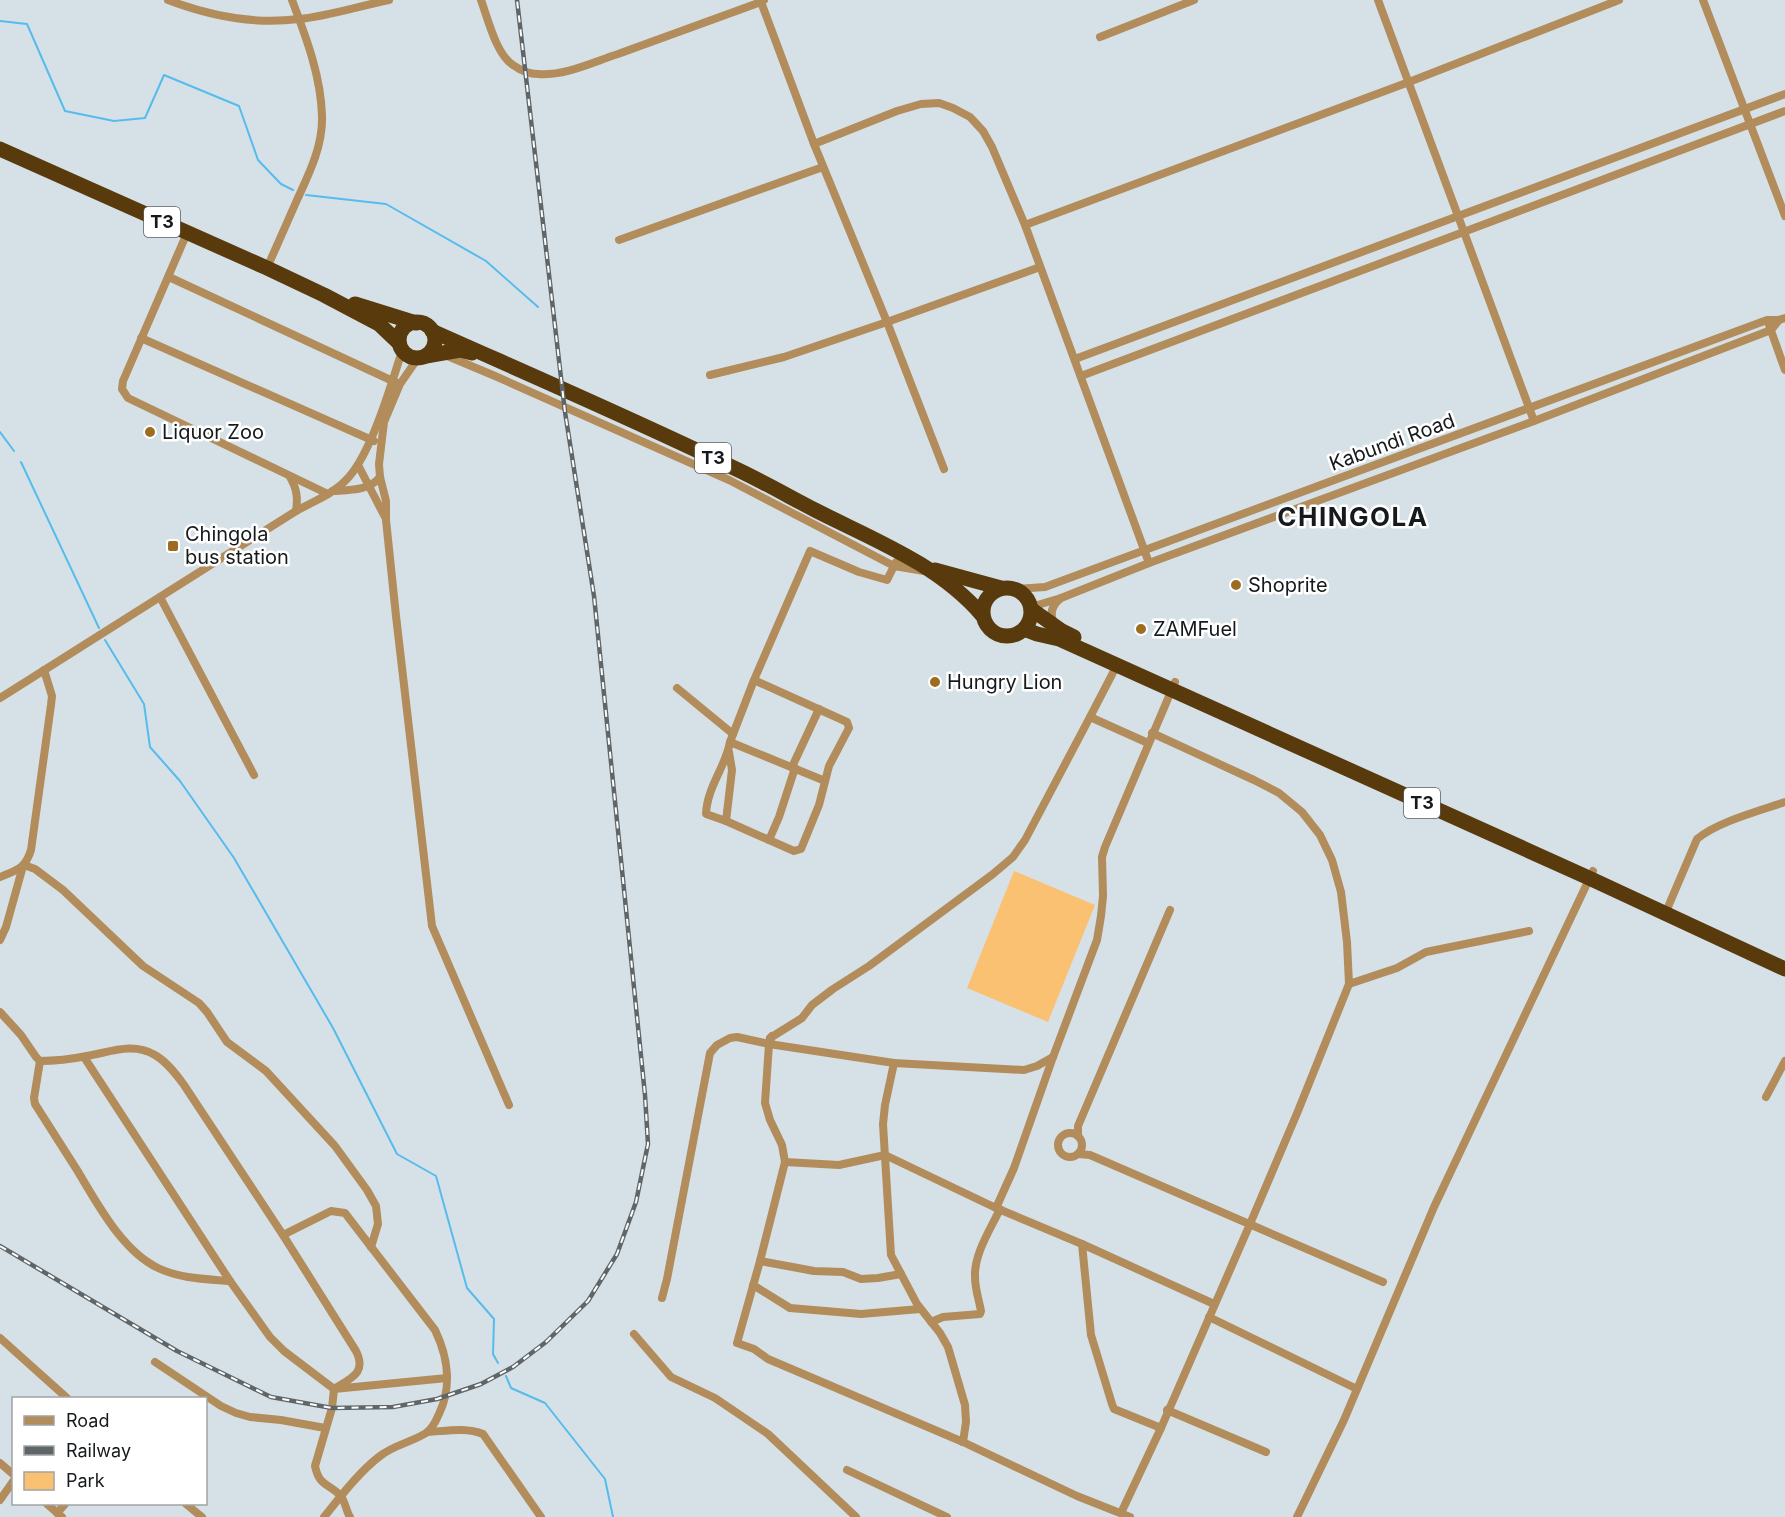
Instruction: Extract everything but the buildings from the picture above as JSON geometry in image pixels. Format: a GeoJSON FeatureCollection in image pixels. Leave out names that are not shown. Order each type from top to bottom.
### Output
{"type":"FeatureCollection","features":[{"type":"Feature","properties":{"kind":"highway","name":"T3"},"geometry":{"type":"LineString","coordinates":[[0,149],[324,295],[379,324],[412,358],[460,350],[493,358]]}},
{"type":"Feature","properties":{"kind":"highway","name":"T3"},"geometry":{"type":"LineString","coordinates":[[324,295],[425,325],[432,332],[736,469],[931,570],[972,603],[990,630],[1003,636],[1018,634],[1024,629],[1059,639],[1117,665],[1174,686]]}},
{"type":"Feature","properties":{"kind":"highway"},"geometry":{"type":"LineString","coordinates":[[401,347],[402,331],[416,322]]}},
{"type":"Feature","properties":{"kind":"highway"},"geometry":{"type":"LineString","coordinates":[[427,356],[435,342],[432,332]]}},
{"type":"Feature","properties":{"kind":"highway","name":"T3"},"geometry":{"type":"LineString","coordinates":[[931,570],[1008,588],[1024,594],[1031,608],[1062,631],[1174,686],[1667,910],[1785,960]]}},
{"type":"Feature","properties":{"kind":"highway"},"geometry":{"type":"LineString","coordinates":[[982,615],[987,598],[993,592],[1008,588]]}},
{"type":"Feature","properties":{"kind":"highway"},"geometry":{"type":"LineString","coordinates":[[1024,629],[1030,620],[1031,608]]}},
{"type":"Feature","properties":{"kind":"highway","name":"T3"},"geometry":{"type":"LineString","coordinates":[[1667,910],[1785,969]]}},
{"type":"Feature","properties":{"kind":"street"},"geometry":{"type":"LineString","coordinates":[[168,0],[195,10],[228,18],[261,21],[299,19],[389,0]]}},
{"type":"Feature","properties":{"kind":"street"},"geometry":{"type":"LineString","coordinates":[[267,268],[311,169],[319,144],[322,118],[320,93],[314,68],[292,0]]}},
{"type":"Feature","properties":{"kind":"street"},"geometry":{"type":"LineString","coordinates":[[481,0],[499,49],[510,64],[538,74],[561,72],[592,63],[762,1],[814,144],[944,469]]}},
{"type":"Feature","properties":{"kind":"street"},"geometry":{"type":"LineString","coordinates":[[1100,37],[1194,0]]}},
{"type":"Feature","properties":{"kind":"street"},"geometry":{"type":"LineString","coordinates":[[1378,0],[1534,421]]}},
{"type":"Feature","properties":{"kind":"street"},"geometry":{"type":"LineString","coordinates":[[1025,225],[1409,82],[1618,0]]}},
{"type":"Feature","properties":{"kind":"street"},"geometry":{"type":"LineString","coordinates":[[1703,0],[1784,213]]}},
{"type":"Feature","properties":{"kind":"street"},"geometry":{"type":"LineString","coordinates":[[1075,359],[1785,94]]}},
{"type":"Feature","properties":{"kind":"street"},"geometry":{"type":"LineString","coordinates":[[814,144],[897,111],[921,104],[939,103],[953,108],[970,117],[983,131],[1025,225],[1149,563]]}},
{"type":"Feature","properties":{"kind":"street"},"geometry":{"type":"LineString","coordinates":[[1081,376],[1785,111]]}},
{"type":"Feature","properties":{"kind":"street"},"geometry":{"type":"LineString","coordinates":[[1599,164],[1605,178]]}},
{"type":"Feature","properties":{"kind":"street"},"geometry":{"type":"LineString","coordinates":[[619,240],[823,167]]}},
{"type":"Feature","properties":{"kind":"street"},"geometry":{"type":"LineString","coordinates":[[187,233],[123,381],[122,390],[128,398],[290,476],[331,492],[368,486],[380,477]]}},
{"type":"Feature","properties":{"kind":"street"},"geometry":{"type":"LineString","coordinates":[[1334,262],[1339,278]]}},
{"type":"Feature","properties":{"kind":"street"},"geometry":{"type":"LineString","coordinates":[[710,375],[784,357],[1040,267]]}},
{"type":"Feature","properties":{"kind":"street"},"geometry":{"type":"LineString","coordinates":[[169,277],[396,383]]}},
{"type":"Feature","properties":{"kind":"street"},"geometry":{"type":"LineString","coordinates":[[1201,312],[1207,328]]}},
{"type":"Feature","properties":{"kind":"street","name":"Kabundi Road"},"geometry":{"type":"LineString","coordinates":[[1008,588],[1045,587],[1767,320],[1782,319]]}},
{"type":"Feature","properties":{"kind":"street","name":"Kabundi Road"},"geometry":{"type":"LineString","coordinates":[[1031,608],[1534,421],[1771,330],[1782,319]]}},
{"type":"Feature","properties":{"kind":"street"},"geometry":{"type":"LineString","coordinates":[[1767,320],[1785,370]]}},
{"type":"Feature","properties":{"kind":"street"},"geometry":{"type":"LineString","coordinates":[[141,338],[381,443]]}},
{"type":"Feature","properties":{"kind":"street"},"geometry":{"type":"LineString","coordinates":[[401,347],[396,383],[384,422],[380,477],[386,501],[386,520],[432,926],[509,1105]]}},
{"type":"Feature","properties":{"kind":"street"},"geometry":{"type":"LineString","coordinates":[[0,698],[296,511],[331,492],[350,477],[358,465],[396,383],[427,356],[495,375],[729,480],[894,566],[931,570]]}},
{"type":"Feature","properties":{"kind":"street"},"geometry":{"type":"LineString","coordinates":[[1405,454],[1410,467]]}},
{"type":"Feature","properties":{"kind":"street"},"geometry":{"type":"LineString","coordinates":[[358,465],[386,520]]}},
{"type":"Feature","properties":{"kind":"street"},"geometry":{"type":"LineString","coordinates":[[290,476],[296,487],[298,499],[296,511]]}},
{"type":"Feature","properties":{"kind":"street"},"geometry":{"type":"LineString","coordinates":[[358,489],[376,500]]}},
{"type":"Feature","properties":{"kind":"street"},"geometry":{"type":"LineString","coordinates":[[754,680],[849,724],[829,766],[819,805],[801,849],[794,851],[726,821],[708,816],[705,811],[713,784],[754,680],[810,551],[859,572],[887,580],[896,562],[914,560]]}},
{"type":"Feature","properties":{"kind":"street"},"geometry":{"type":"LineString","coordinates":[[160,597],[254,775]]}},
{"type":"Feature","properties":{"kind":"street"},"geometry":{"type":"LineString","coordinates":[[1056,626],[1052,619],[1052,610],[1061,598]]}},
{"type":"Feature","properties":{"kind":"street"},"geometry":{"type":"LineString","coordinates":[[768,1041],[802,1018],[812,1005],[833,989],[870,966],[1013,857],[1025,840],[1117,665]]}},
{"type":"Feature","properties":{"kind":"street"},"geometry":{"type":"LineString","coordinates":[[0,940],[31,850],[52,696],[44,670]]}},
{"type":"Feature","properties":{"kind":"street"},"geometry":{"type":"LineString","coordinates":[[931,1322],[943,1317],[980,1314],[975,1268],[1014,1168],[1096,940],[1101,916],[1102,857],[1105,847],[1174,686]]}},
{"type":"Feature","properties":{"kind":"street"},"geometry":{"type":"LineString","coordinates":[[677,688],[731,743],[825,781]]}},
{"type":"Feature","properties":{"kind":"street"},"geometry":{"type":"LineString","coordinates":[[769,840],[779,817],[794,768],[819,709]]}},
{"type":"Feature","properties":{"kind":"street"},"geometry":{"type":"LineString","coordinates":[[1089,717],[1148,743]]}},
{"type":"Feature","properties":{"kind":"street"},"geometry":{"type":"LineString","coordinates":[[768,1041],[765,1103],[782,1145],[785,1162],[737,1343],[754,1349],[768,1359],[963,1442],[1077,1496],[1125,1515],[1167,1410],[1299,1111],[1349,984],[1341,892],[1332,860],[1320,835],[1302,813],[1279,793],[1152,733]]}},
{"type":"Feature","properties":{"kind":"street"},"geometry":{"type":"LineString","coordinates":[[726,821],[732,770],[731,743]]}},
{"type":"Feature","properties":{"kind":"street"},"geometry":{"type":"LineString","coordinates":[[1667,910],[1697,839],[1728,823],[1785,802]]}},
{"type":"Feature","properties":{"kind":"street"},"geometry":{"type":"LineString","coordinates":[[0,877],[24,866],[35,869],[63,890],[143,966],[199,1004],[227,1042],[266,1071],[327,1138],[367,1190],[376,1206],[378,1224],[371,1247]]}},
{"type":"Feature","properties":{"kind":"street"},"geometry":{"type":"LineString","coordinates":[[1297,1517],[1344,1420],[1434,1207],[1591,875]]}},
{"type":"Feature","properties":{"kind":"street"},"geometry":{"type":"LineString","coordinates":[[1078,1154],[1082,1148],[1078,1126],[1170,909]]}},
{"type":"Feature","properties":{"kind":"street"},"geometry":{"type":"LineString","coordinates":[[1349,984],[1397,968],[1426,952],[1529,931]]}},
{"type":"Feature","properties":{"kind":"street"},"geometry":{"type":"LineString","coordinates":[[0,1012],[40,1060],[84,1057],[132,1048],[145,1050],[157,1056],[173,1070],[284,1235],[360,1359],[357,1374],[334,1389]]}},
{"type":"Feature","properties":{"kind":"street"},"geometry":{"type":"LineString","coordinates":[[662,1298],[710,1053],[717,1045],[730,1038],[745,1038],[894,1063],[1024,1070],[1053,1057]]}},
{"type":"Feature","properties":{"kind":"street"},"geometry":{"type":"LineString","coordinates":[[84,1057],[230,1281],[270,1337],[284,1351],[334,1389],[447,1378]]}},
{"type":"Feature","properties":{"kind":"street"},"geometry":{"type":"LineString","coordinates":[[40,1060],[35,1104],[98,1206],[130,1246],[144,1260],[172,1274],[189,1278],[230,1281]]}},
{"type":"Feature","properties":{"kind":"street"},"geometry":{"type":"LineString","coordinates":[[1766,1097],[1785,1061]]}},
{"type":"Feature","properties":{"kind":"street"},"geometry":{"type":"LineString","coordinates":[[894,1063],[883,1124],[891,1255],[921,1309],[948,1347],[962,1391],[966,1422],[963,1442]]}},
{"type":"Feature","properties":{"kind":"street"},"geometry":{"type":"LineString","coordinates":[[1078,1126],[1063,1135],[1059,1141],[1060,1152],[1069,1157],[1078,1154],[1090,1155],[1383,1282]]}},
{"type":"Feature","properties":{"kind":"street"},"geometry":{"type":"LineString","coordinates":[[1067,1133],[1075,1134],[1090,1155]]}},
{"type":"Feature","properties":{"kind":"street"},"geometry":{"type":"LineString","coordinates":[[785,1162],[839,1165],[885,1155],[1214,1304]]}},
{"type":"Feature","properties":{"kind":"street"},"geometry":{"type":"LineString","coordinates":[[284,1235],[330,1211],[345,1214],[435,1330],[444,1353],[447,1396],[438,1418],[428,1432]]}},
{"type":"Feature","properties":{"kind":"street"},"geometry":{"type":"LineString","coordinates":[[1082,1244],[1092,1343],[1114,1409],[1161,1428]]}},
{"type":"Feature","properties":{"kind":"street"},"geometry":{"type":"LineString","coordinates":[[760,1261],[814,1271],[843,1272],[861,1279],[901,1274]]}},
{"type":"Feature","properties":{"kind":"street"},"geometry":{"type":"LineString","coordinates":[[753,1285],[790,1308],[861,1314],[921,1309]]}},
{"type":"Feature","properties":{"kind":"street"},"geometry":{"type":"LineString","coordinates":[[1209,1317],[1357,1389]]}},
{"type":"Feature","properties":{"kind":"street"},"geometry":{"type":"LineString","coordinates":[[634,1334],[671,1377],[715,1398],[768,1434],[855,1517]]}},
{"type":"Feature","properties":{"kind":"street"},"geometry":{"type":"LineString","coordinates":[[0,1338],[66,1397]]}},
{"type":"Feature","properties":{"kind":"street"},"geometry":{"type":"LineString","coordinates":[[155,1362],[221,1406],[236,1413],[325,1428]]}},
{"type":"Feature","properties":{"kind":"street"},"geometry":{"type":"LineString","coordinates":[[334,1389],[332,1408],[316,1460],[316,1472],[325,1486],[342,1496],[350,1517]]}},
{"type":"Feature","properties":{"kind":"street"},"geometry":{"type":"LineString","coordinates":[[1167,1410],[1266,1452]]}},
{"type":"Feature","properties":{"kind":"street"},"geometry":{"type":"LineString","coordinates":[[324,1517],[383,1454],[428,1432],[465,1430],[483,1434],[541,1517]]}},
{"type":"Feature","properties":{"kind":"street"},"geometry":{"type":"LineString","coordinates":[[0,1463],[12,1473]]}},
{"type":"Feature","properties":{"kind":"street"},"geometry":{"type":"LineString","coordinates":[[847,1470],[947,1517]]}},
{"type":"Feature","properties":{"kind":"street"},"geometry":{"type":"LineString","coordinates":[[0,1500],[12,1483]]}},
{"type":"Feature","properties":{"kind":"street"},"geometry":{"type":"LineString","coordinates":[[48,1505],[60,1515]]}},
{"type":"Feature","properties":{"kind":"street"},"geometry":{"type":"LineString","coordinates":[[188,1505],[202,1517]]}},
{"type":"Feature","properties":{"kind":"green space"},"geometry":{"type":"Polygon","coordinates":[[[1014,871],[1095,905],[1048,1022],[967,988],[1014,871]]]}},
{"type":"Feature","properties":{"kind":"waterway"},"geometry":{"type":"LineString","coordinates":[[0,21],[27,24],[65,111],[114,121],[145,118],[164,75],[239,106],[258,160],[281,184],[293,190]]}},
{"type":"Feature","properties":{"kind":"waterway"},"geometry":{"type":"LineString","coordinates":[[306,195],[386,204],[486,261],[538,307]]}},
{"type":"Feature","properties":{"kind":"waterway"},"geometry":{"type":"LineString","coordinates":[[0,432],[14,451]]}},
{"type":"Feature","properties":{"kind":"waterway"},"geometry":{"type":"LineString","coordinates":[[21,462],[99,628]]}},
{"type":"Feature","properties":{"kind":"waterway"},"geometry":{"type":"LineString","coordinates":[[105,640],[144,704],[150,747],[180,781],[234,858],[333,1028],[397,1154],[436,1176],[467,1288],[494,1319],[493,1354],[498,1363]]}},
{"type":"Feature","properties":{"kind":"waterway"},"geometry":{"type":"LineString","coordinates":[[506,1376],[511,1388],[545,1403],[605,1479],[613,1517]]}},
{"type":"Feature","properties":{"kind":"railway"},"geometry":{"type":"LineString","coordinates":[[0,1246],[177,1351],[271,1397],[332,1408],[393,1407],[437,1399],[481,1384],[513,1367],[546,1342],[588,1301],[617,1254],[636,1202],[648,1144],[645,1095],[594,596],[565,412],[517,0]]}},
{"type":"Feature","properties":{"kind":"place","name":"Liquor Zoo"},"geometry":{"type":"Point","coordinates":[150,432]}},
{"type":"Feature","properties":{"kind":"place","name":"Chingola bus station"},"geometry":{"type":"Point","coordinates":[173,546]}},
{"type":"Feature","properties":{"kind":"place","name":"Shoprite"},"geometry":{"type":"Point","coordinates":[1236,585]}},
{"type":"Feature","properties":{"kind":"place","name":"ZAMFuel"},"geometry":{"type":"Point","coordinates":[1141,629]}},
{"type":"Feature","properties":{"kind":"place","name":"Hungry Lion"},"geometry":{"type":"Point","coordinates":[935,682]}},
{"type":"Feature","properties":{"kind":"district","name":"CHINGOLA"},"geometry":{"type":"Point","coordinates":[1353,517]}}]}
